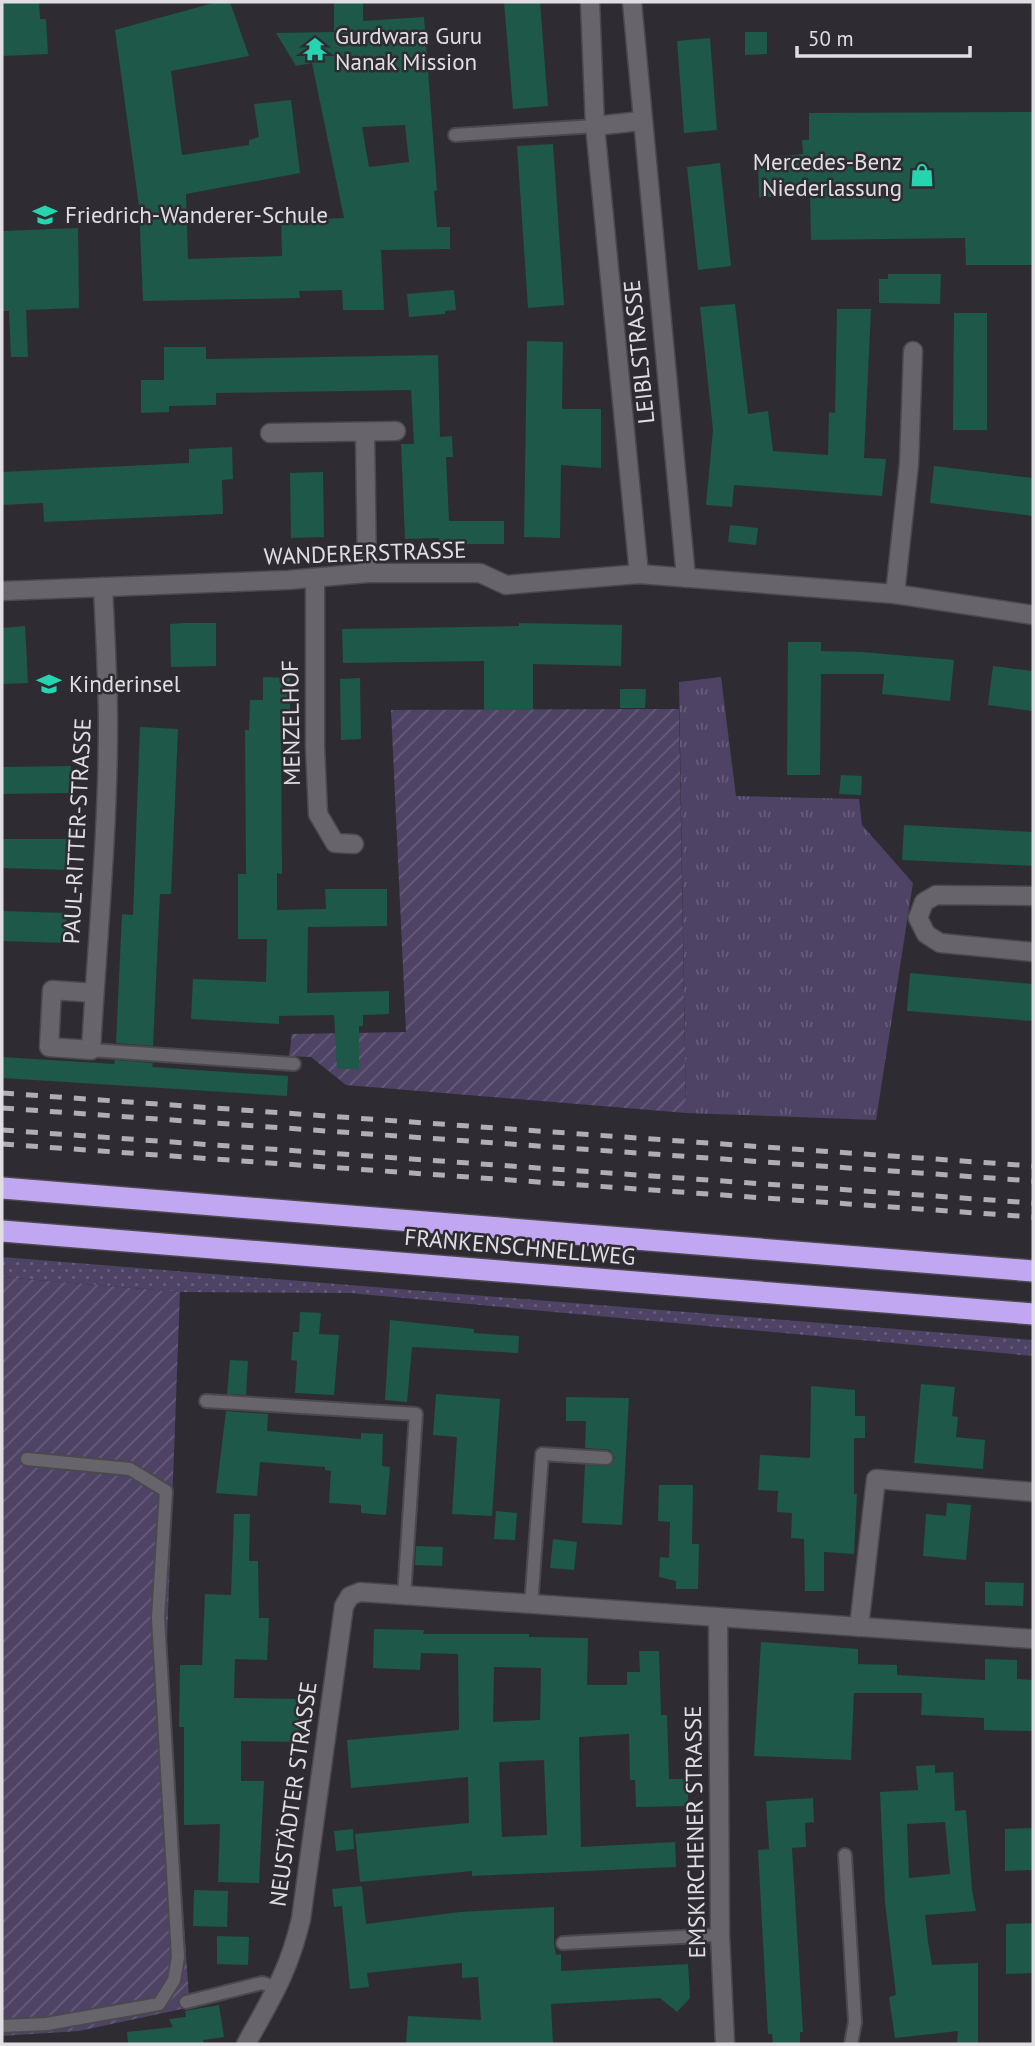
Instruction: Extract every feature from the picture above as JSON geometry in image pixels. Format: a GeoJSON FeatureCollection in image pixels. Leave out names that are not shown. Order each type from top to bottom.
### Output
{"type":"FeatureCollection","features":[{"type":"Feature","properties":{"kind":"highway","name":"FRANKENSCHNELLWEG"},"geometry":{"type":"LineString","coordinates":[[2,1188],[1033,1271]]}},
{"type":"Feature","properties":{"kind":"highway","name":"FRANKENSCHNELLWEG"},"geometry":{"type":"LineString","coordinates":[[2,1231],[1033,1314]]}},
{"type":"Feature","properties":{"kind":"street","name":"LEIBLSTRASSE"},"geometry":{"type":"LineString","coordinates":[[590,2],[595,126],[639,575]]}},
{"type":"Feature","properties":{"kind":"street","name":"LEIBLSTRASSE"},"geometry":{"type":"LineString","coordinates":[[632,2],[641,121],[686,578]]}},
{"type":"Feature","properties":{"kind":"street"},"geometry":{"type":"LineString","coordinates":[[595,126],[641,121]]}},
{"type":"Feature","properties":{"kind":"street"},"geometry":{"type":"LineString","coordinates":[[895,594],[909,464],[913,351]]}},
{"type":"Feature","properties":{"kind":"street"},"geometry":{"type":"LineString","coordinates":[[270,433],[396,431]]}},
{"type":"Feature","properties":{"kind":"street"},"geometry":{"type":"LineString","coordinates":[[365,432],[368,573]]}},
{"type":"Feature","properties":{"kind":"street","name":"WANDERERSTRASSE"},"geometry":{"type":"LineString","coordinates":[[2,591],[315,578],[368,573],[480,573],[506,585],[639,575],[895,594],[1033,615]]}},
{"type":"Feature","properties":{"kind":"street","name":"MENZELHOF"},"geometry":{"type":"LineString","coordinates":[[315,578],[318,814],[335,843],[354,844]]}},
{"type":"Feature","properties":{"kind":"street","name":"PAUL-RITTER-STRASSE"},"geometry":{"type":"LineString","coordinates":[[91,1050],[108,726],[103,587]]}},
{"type":"Feature","properties":{"kind":"street"},"geometry":{"type":"LineString","coordinates":[[1033,896],[936,895],[924,902],[918,918],[926,934],[940,943],[1033,952]]}},
{"type":"Feature","properties":{"kind":"street"},"geometry":{"type":"LineString","coordinates":[[91,1050],[49,1047],[51,1001],[52,990],[94,993]]}},
{"type":"Feature","properties":{"kind":"street"},"geometry":{"type":"LineString","coordinates":[[859,1627],[876,1479],[1033,1492]]}},
{"type":"Feature","properties":{"kind":"street","name":"NEUSTÄDTER STRASSE"},"geometry":{"type":"LineString","coordinates":[[246,2044],[279,1988],[292,1955],[300,1919],[344,1606],[350,1596],[360,1592],[1033,1639]]}},
{"type":"Feature","properties":{"kind":"street","name":"EMSKIRCHENER STRASSE"},"geometry":{"type":"LineString","coordinates":[[718,1618],[720,1935],[725,2044]]}},
{"type":"Feature","properties":{"kind":"lane"},"geometry":{"type":"LineString","coordinates":[[455,135],[595,126]]}},
{"type":"Feature","properties":{"kind":"lane"},"geometry":{"type":"LineString","coordinates":[[91,1050],[294,1064]]}},
{"type":"Feature","properties":{"kind":"lane"},"geometry":{"type":"LineString","coordinates":[[206,1401],[416,1414],[404,1597]]}},
{"type":"Feature","properties":{"kind":"lane"},"geometry":{"type":"LineString","coordinates":[[531,1606],[542,1454],[606,1458]]}},
{"type":"Feature","properties":{"kind":"lane"},"geometry":{"type":"LineString","coordinates":[[2,2026],[47,2024],[159,2004],[174,1980],[178,1957],[158,1618],[166,1491],[130,1469],[27,1459]]}},
{"type":"Feature","properties":{"kind":"lane"},"geometry":{"type":"LineString","coordinates":[[845,1855],[855,2022],[851,2044]]}},
{"type":"Feature","properties":{"kind":"lane"},"geometry":{"type":"LineString","coordinates":[[563,1943],[720,1935]]}},
{"type":"Feature","properties":{"kind":"lane"},"geometry":{"type":"LineString","coordinates":[[186,2002],[262,1983],[279,1988]]}},
{"type":"Feature","properties":{"kind":"green space"},"geometry":{"type":"Polygon","coordinates":[[[721,677],[736,796],[859,799],[862,825],[913,883],[876,1120],[686,1113],[679,682],[721,677]]]}},
{"type":"Feature","properties":{"kind":"green space"},"geometry":{"type":"Polygon","coordinates":[[[679,709],[686,1113],[346,1085],[311,1057],[289,1056],[292,1034],[406,1032],[391,710],[679,709]]]}},
{"type":"Feature","properties":{"kind":"green space"},"geometry":{"type":"Polygon","coordinates":[[[2,1257],[1033,1340],[1033,1356],[349,1293],[180,1292],[2,1277],[2,1257]]]}},
{"type":"Feature","properties":{"kind":"green space"},"geometry":{"type":"Polygon","coordinates":[[[2,1277],[180,1292],[166,1666],[189,1997],[180,1999],[182,2009],[79,2031],[2,2036],[2,1277]]]}},
{"type":"Feature","properties":{"kind":"building"},"geometry":{"type":"Polygon","coordinates":[[[2,2],[39,2],[40,19],[46,19],[48,54],[2,56],[2,2]]]}},
{"type":"Feature","properties":{"kind":"building"},"geometry":{"type":"Polygon","coordinates":[[[217,2],[230,2],[249,56],[171,71],[182,155],[249,145],[249,140],[259,137],[254,104],[291,100],[300,173],[186,194],[188,259],[282,256],[281,221],[344,218],[312,63],[296,66],[276,33],[334,32],[334,2],[363,2],[363,21],[424,17],[437,190],[434,191],[437,227],[450,227],[450,249],[381,250],[384,310],[343,310],[342,290],[299,291],[300,298],[143,301],[139,206],[115,30],[217,2]],[[405,125],[362,127],[369,167],[409,162],[405,125]]]}},
{"type":"Feature","properties":{"kind":"building"},"geometry":{"type":"Polygon","coordinates":[[[504,2],[540,2],[548,106],[513,109],[504,2]]]}},
{"type":"Feature","properties":{"kind":"building"},"geometry":{"type":"Polygon","coordinates":[[[745,32],[767,32],[767,54],[745,55],[745,32]]]}},
{"type":"Feature","properties":{"kind":"building"},"geometry":{"type":"Polygon","coordinates":[[[710,38],[717,130],[684,133],[677,41],[710,38]]]}},
{"type":"Feature","properties":{"kind":"building","name":"Mercedes-Benz Niederlassung"},"geometry":{"type":"Polygon","coordinates":[[[1033,112],[1033,265],[966,265],[965,238],[811,240],[810,196],[759,197],[758,159],[803,154],[802,140],[809,140],[809,113],[1033,112]]]}},
{"type":"Feature","properties":{"kind":"building"},"geometry":{"type":"Polygon","coordinates":[[[553,144],[564,305],[528,308],[517,146],[553,144]]]}},
{"type":"Feature","properties":{"kind":"building"},"geometry":{"type":"Polygon","coordinates":[[[720,163],[731,266],[698,270],[687,167],[720,163]]]}},
{"type":"Feature","properties":{"kind":"building"},"geometry":{"type":"Polygon","coordinates":[[[78,228],[79,308],[26,310],[28,357],[11,357],[9,311],[2,311],[2,231],[78,228]]]}},
{"type":"Feature","properties":{"kind":"building"},"geometry":{"type":"Polygon","coordinates":[[[888,274],[941,274],[940,304],[879,303],[879,279],[888,279],[888,274]]]}},
{"type":"Feature","properties":{"kind":"building"},"geometry":{"type":"Polygon","coordinates":[[[454,290],[456,310],[445,311],[445,314],[409,317],[407,294],[454,290]]]}},
{"type":"Feature","properties":{"kind":"building"},"geometry":{"type":"Polygon","coordinates":[[[735,304],[748,414],[768,411],[773,451],[828,455],[829,412],[835,413],[837,309],[871,309],[864,458],[886,459],[882,496],[734,485],[732,507],[706,505],[713,430],[700,307],[735,304]]]}},
{"type":"Feature","properties":{"kind":"building"},"geometry":{"type":"Polygon","coordinates":[[[954,313],[987,313],[987,430],[953,430],[954,313]]]}},
{"type":"Feature","properties":{"kind":"building"},"geometry":{"type":"Polygon","coordinates":[[[527,341],[563,342],[562,409],[601,409],[601,468],[561,465],[560,538],[524,537],[527,341]]]}},
{"type":"Feature","properties":{"kind":"building"},"geometry":{"type":"Polygon","coordinates":[[[164,347],[206,347],[206,359],[438,355],[440,437],[452,436],[453,457],[446,457],[449,521],[504,521],[504,544],[439,544],[439,538],[405,539],[401,444],[414,444],[411,390],[216,393],[216,405],[169,406],[169,412],[141,413],[141,380],[164,380],[164,347]]]}},
{"type":"Feature","properties":{"kind":"building"},"geometry":{"type":"Polygon","coordinates":[[[232,447],[233,479],[222,480],[223,514],[44,522],[43,503],[2,505],[2,472],[189,463],[189,449],[232,447]]]}},
{"type":"Feature","properties":{"kind":"building"},"geometry":{"type":"Polygon","coordinates":[[[934,466],[1033,478],[1033,516],[930,503],[934,466]]]}},
{"type":"Feature","properties":{"kind":"building"},"geometry":{"type":"Polygon","coordinates":[[[323,472],[324,537],[291,538],[290,473],[323,472]]]}},
{"type":"Feature","properties":{"kind":"building"},"geometry":{"type":"Polygon","coordinates":[[[730,525],[758,528],[756,545],[728,542],[730,525]]]}},
{"type":"Feature","properties":{"kind":"building"},"geometry":{"type":"Polygon","coordinates":[[[216,623],[216,666],[171,667],[170,624],[216,623]]]}},
{"type":"Feature","properties":{"kind":"building"},"geometry":{"type":"Polygon","coordinates":[[[519,623],[622,625],[621,666],[533,664],[533,710],[484,710],[484,661],[343,663],[342,629],[519,626],[519,623]]]}},
{"type":"Feature","properties":{"kind":"building"},"geometry":{"type":"Polygon","coordinates":[[[25,626],[28,683],[2,684],[2,628],[25,626]]]}},
{"type":"Feature","properties":{"kind":"building"},"geometry":{"type":"Polygon","coordinates":[[[788,642],[821,642],[821,651],[954,660],[950,701],[882,694],[884,674],[821,674],[820,775],[787,775],[788,642]]]}},
{"type":"Feature","properties":{"kind":"building"},"geometry":{"type":"Polygon","coordinates":[[[993,666],[1033,671],[1033,711],[988,705],[993,666]]]}},
{"type":"Feature","properties":{"kind":"building"},"geometry":{"type":"Polygon","coordinates":[[[263,677],[290,678],[290,719],[281,719],[282,874],[277,873],[277,910],[326,909],[325,889],[387,889],[387,926],[308,927],[307,993],[389,991],[389,1014],[363,1015],[363,1026],[359,1026],[359,1069],[337,1069],[334,1015],[279,1016],[279,1024],[191,1019],[193,979],[266,982],[267,939],[238,939],[238,874],[246,874],[245,730],[249,730],[250,700],[263,700],[263,677]]]}},
{"type":"Feature","properties":{"kind":"building"},"geometry":{"type":"Polygon","coordinates":[[[360,678],[361,739],[341,740],[340,679],[360,678]]]}},
{"type":"Feature","properties":{"kind":"building"},"geometry":{"type":"Polygon","coordinates":[[[620,689],[646,689],[645,708],[620,708],[620,689]]]}},
{"type":"Feature","properties":{"kind":"building"},"geometry":{"type":"Polygon","coordinates":[[[140,727],[178,729],[171,894],[160,894],[153,1046],[116,1043],[122,914],[133,915],[140,727]]]}},
{"type":"Feature","properties":{"kind":"building"},"geometry":{"type":"Polygon","coordinates":[[[71,766],[71,793],[2,794],[2,767],[71,766]]]}},
{"type":"Feature","properties":{"kind":"building"},"geometry":{"type":"Polygon","coordinates":[[[841,775],[862,776],[861,795],[839,794],[841,775]]]}},
{"type":"Feature","properties":{"kind":"building"},"geometry":{"type":"Polygon","coordinates":[[[904,825],[1033,832],[1033,866],[902,860],[904,825]]]}},
{"type":"Feature","properties":{"kind":"building"},"geometry":{"type":"Polygon","coordinates":[[[2,839],[71,839],[70,870],[2,868],[2,839]]]}},
{"type":"Feature","properties":{"kind":"building"},"geometry":{"type":"Polygon","coordinates":[[[2,911],[67,913],[66,943],[2,941],[2,911]]]}},
{"type":"Feature","properties":{"kind":"building"},"geometry":{"type":"Polygon","coordinates":[[[910,973],[1033,984],[1033,1021],[907,1011],[910,973]]]}},
{"type":"Feature","properties":{"kind":"building"},"geometry":{"type":"Polygon","coordinates":[[[2,1057],[114,1064],[115,1060],[153,1063],[152,1067],[288,1076],[287,1096],[2,1078],[2,1057]]]}},
{"type":"Feature","properties":{"kind":"building"},"geometry":{"type":"Polygon","coordinates":[[[300,1312],[321,1313],[319,1334],[339,1335],[334,1395],[295,1393],[297,1361],[291,1360],[293,1332],[299,1332],[300,1312]]]}},
{"type":"Feature","properties":{"kind":"building"},"geometry":{"type":"Polygon","coordinates":[[[390,1320],[474,1329],[474,1333],[519,1336],[518,1353],[412,1347],[407,1402],[385,1400],[390,1320]]]}},
{"type":"Feature","properties":{"kind":"building"},"geometry":{"type":"Polygon","coordinates":[[[230,1360],[248,1361],[246,1395],[227,1394],[230,1360]]]}},
{"type":"Feature","properties":{"kind":"building"},"geometry":{"type":"Polygon","coordinates":[[[921,1384],[955,1387],[952,1416],[958,1417],[956,1437],[985,1440],[983,1469],[914,1463],[921,1384]]]}},
{"type":"Feature","properties":{"kind":"building"},"geometry":{"type":"Polygon","coordinates":[[[811,1386],[855,1390],[855,1416],[865,1416],[865,1438],[854,1438],[854,1494],[857,1494],[854,1554],[824,1552],[824,1591],[805,1591],[804,1539],[791,1538],[792,1513],[777,1512],[778,1491],[758,1490],[760,1455],[810,1458],[811,1386]]]}},
{"type":"Feature","properties":{"kind":"building"},"geometry":{"type":"Polygon","coordinates":[[[436,1394],[500,1399],[492,1516],[452,1514],[457,1437],[433,1435],[436,1394]]]}},
{"type":"Feature","properties":{"kind":"building"},"geometry":{"type":"Polygon","coordinates":[[[566,1397],[629,1398],[622,1525],[582,1523],[585,1465],[609,1466],[615,1458],[610,1450],[585,1448],[586,1421],[566,1421],[566,1397]]]}},
{"type":"Feature","properties":{"kind":"building"},"geometry":{"type":"Polygon","coordinates":[[[226,1411],[268,1414],[267,1431],[361,1439],[361,1433],[383,1434],[382,1466],[390,1467],[386,1515],[361,1513],[361,1505],[329,1503],[331,1471],[325,1470],[325,1467],[260,1462],[257,1496],[216,1493],[226,1411]]]}},
{"type":"Feature","properties":{"kind":"building"},"geometry":{"type":"Polygon","coordinates":[[[659,1485],[693,1485],[692,1544],[699,1544],[698,1589],[676,1589],[676,1581],[659,1577],[660,1557],[669,1558],[670,1522],[658,1521],[659,1485]]]}},
{"type":"Feature","properties":{"kind":"building"},"geometry":{"type":"Polygon","coordinates":[[[947,1503],[971,1505],[966,1560],[923,1556],[926,1514],[946,1516],[947,1503]]]}},
{"type":"Feature","properties":{"kind":"building"},"geometry":{"type":"Polygon","coordinates":[[[496,1511],[517,1513],[515,1540],[494,1539],[496,1511]]]}},
{"type":"Feature","properties":{"kind":"building"},"geometry":{"type":"Polygon","coordinates":[[[234,1514],[250,1514],[249,1561],[258,1561],[259,1618],[269,1618],[267,1660],[235,1659],[234,1698],[299,1699],[299,1742],[241,1741],[241,1781],[264,1781],[259,1883],[218,1882],[220,1824],[184,1825],[184,1727],[179,1727],[180,1665],[202,1665],[205,1594],[231,1595],[234,1514]]]}},
{"type":"Feature","properties":{"kind":"building"},"geometry":{"type":"Polygon","coordinates":[[[553,1539],[577,1542],[574,1570],[550,1568],[553,1539]]]}},
{"type":"Feature","properties":{"kind":"building"},"geometry":{"type":"Polygon","coordinates":[[[416,1546],[443,1547],[442,1566],[415,1565],[416,1546]]]}},
{"type":"Feature","properties":{"kind":"building"},"geometry":{"type":"Polygon","coordinates":[[[985,1582],[1024,1583],[1023,1606],[985,1605],[985,1582]]]}},
{"type":"Feature","properties":{"kind":"building"},"geometry":{"type":"Polygon","coordinates":[[[374,1629],[424,1630],[423,1634],[529,1634],[529,1637],[588,1638],[587,1685],[627,1685],[627,1672],[640,1672],[639,1651],[659,1651],[661,1715],[667,1715],[669,1779],[688,1779],[688,1806],[636,1807],[635,1780],[630,1780],[629,1734],[579,1737],[581,1847],[675,1842],[676,1867],[472,1876],[472,1871],[360,1882],[355,1834],[469,1823],[468,1777],[351,1788],[347,1740],[459,1730],[458,1654],[421,1653],[420,1670],[373,1668],[374,1629]],[[494,1667],[493,1722],[540,1720],[541,1668],[494,1667]],[[544,1760],[499,1762],[502,1837],[547,1835],[544,1760]]]}},
{"type":"Feature","properties":{"kind":"building"},"geometry":{"type":"Polygon","coordinates":[[[761,1642],[858,1649],[858,1664],[897,1665],[897,1675],[985,1680],[985,1659],[1017,1660],[1017,1679],[1033,1680],[1033,1731],[984,1730],[984,1718],[921,1715],[922,1693],[854,1693],[851,1760],[754,1756],[761,1642]]]}},
{"type":"Feature","properties":{"kind":"building"},"geometry":{"type":"Polygon","coordinates":[[[935,1765],[935,1773],[953,1772],[955,1811],[966,1810],[976,1911],[925,1915],[932,1965],[978,1963],[978,2044],[957,2044],[958,2031],[895,2038],[889,1997],[896,1995],[885,1902],[880,1792],[918,1790],[916,1766],[935,1765]],[[945,1822],[907,1824],[909,1878],[950,1874],[945,1822]]]}},
{"type":"Feature","properties":{"kind":"building"},"geometry":{"type":"Polygon","coordinates":[[[813,1798],[814,1822],[805,1823],[806,1847],[792,1848],[803,2032],[800,2032],[800,2044],[773,2044],[772,2034],[768,2034],[758,1850],[769,1849],[766,1801],[813,1798]]]}},
{"type":"Feature","properties":{"kind":"building"},"geometry":{"type":"Polygon","coordinates":[[[1033,1828],[1033,1870],[1005,1871],[1005,1829],[1033,1828]]]}},
{"type":"Feature","properties":{"kind":"building"},"geometry":{"type":"Polygon","coordinates":[[[353,1829],[354,1849],[336,1851],[334,1831],[353,1829]]]}},
{"type":"Feature","properties":{"kind":"building"},"geometry":{"type":"Polygon","coordinates":[[[362,1886],[366,1924],[460,1912],[554,1907],[554,1944],[556,1955],[561,1954],[561,1971],[688,1964],[690,1998],[677,2012],[660,1998],[551,2004],[553,2044],[406,2044],[408,2016],[481,2020],[478,1977],[462,1978],[462,1963],[367,1973],[369,1987],[350,1989],[342,1906],[334,1907],[332,1889],[362,1886]]]}},
{"type":"Feature","properties":{"kind":"building"},"geometry":{"type":"Polygon","coordinates":[[[194,1890],[228,1891],[227,1927],[193,1926],[194,1890]]]}},
{"type":"Feature","properties":{"kind":"building"},"geometry":{"type":"Polygon","coordinates":[[[1033,1923],[1033,1973],[1006,1974],[1006,1924],[1033,1923]]]}},
{"type":"Feature","properties":{"kind":"building"},"geometry":{"type":"Polygon","coordinates":[[[217,1936],[249,1937],[248,1965],[217,1964],[217,1936]]]}},
{"type":"Feature","properties":{"kind":"building"},"geometry":{"type":"Polygon","coordinates":[[[219,2005],[224,2037],[203,2040],[204,2044],[128,2044],[127,2032],[173,2027],[169,2019],[186,2017],[185,2011],[219,2005]]]}},
{"type":"Feature","properties":{"kind":"railway"},"geometry":{"type":"LineString","coordinates":[[2,1093],[1033,1166]]}},
{"type":"Feature","properties":{"kind":"railway"},"geometry":{"type":"LineString","coordinates":[[2,1108],[1033,1181]]}},
{"type":"Feature","properties":{"kind":"railway"},"geometry":{"type":"LineString","coordinates":[[2,1130],[1033,1203]]}},
{"type":"Feature","properties":{"kind":"railway"},"geometry":{"type":"LineString","coordinates":[[2,1144],[1033,1217]]}},
{"type":"Feature","properties":{"kind":"place","name":"Gurdwara Guru Nanak Mission"},"geometry":{"type":"Point","coordinates":[315,49]}},
{"type":"Feature","properties":{"kind":"place","name":"Mercedes-Benz Niederlassung"},"geometry":{"type":"Point","coordinates":[922,175]}},
{"type":"Feature","properties":{"kind":"place","name":"Friedrich-Wanderer-Schule"},"geometry":{"type":"Point","coordinates":[45,215]}},
{"type":"Feature","properties":{"kind":"place","name":"Kinderinsel"},"geometry":{"type":"Point","coordinates":[49,684]}}]}
